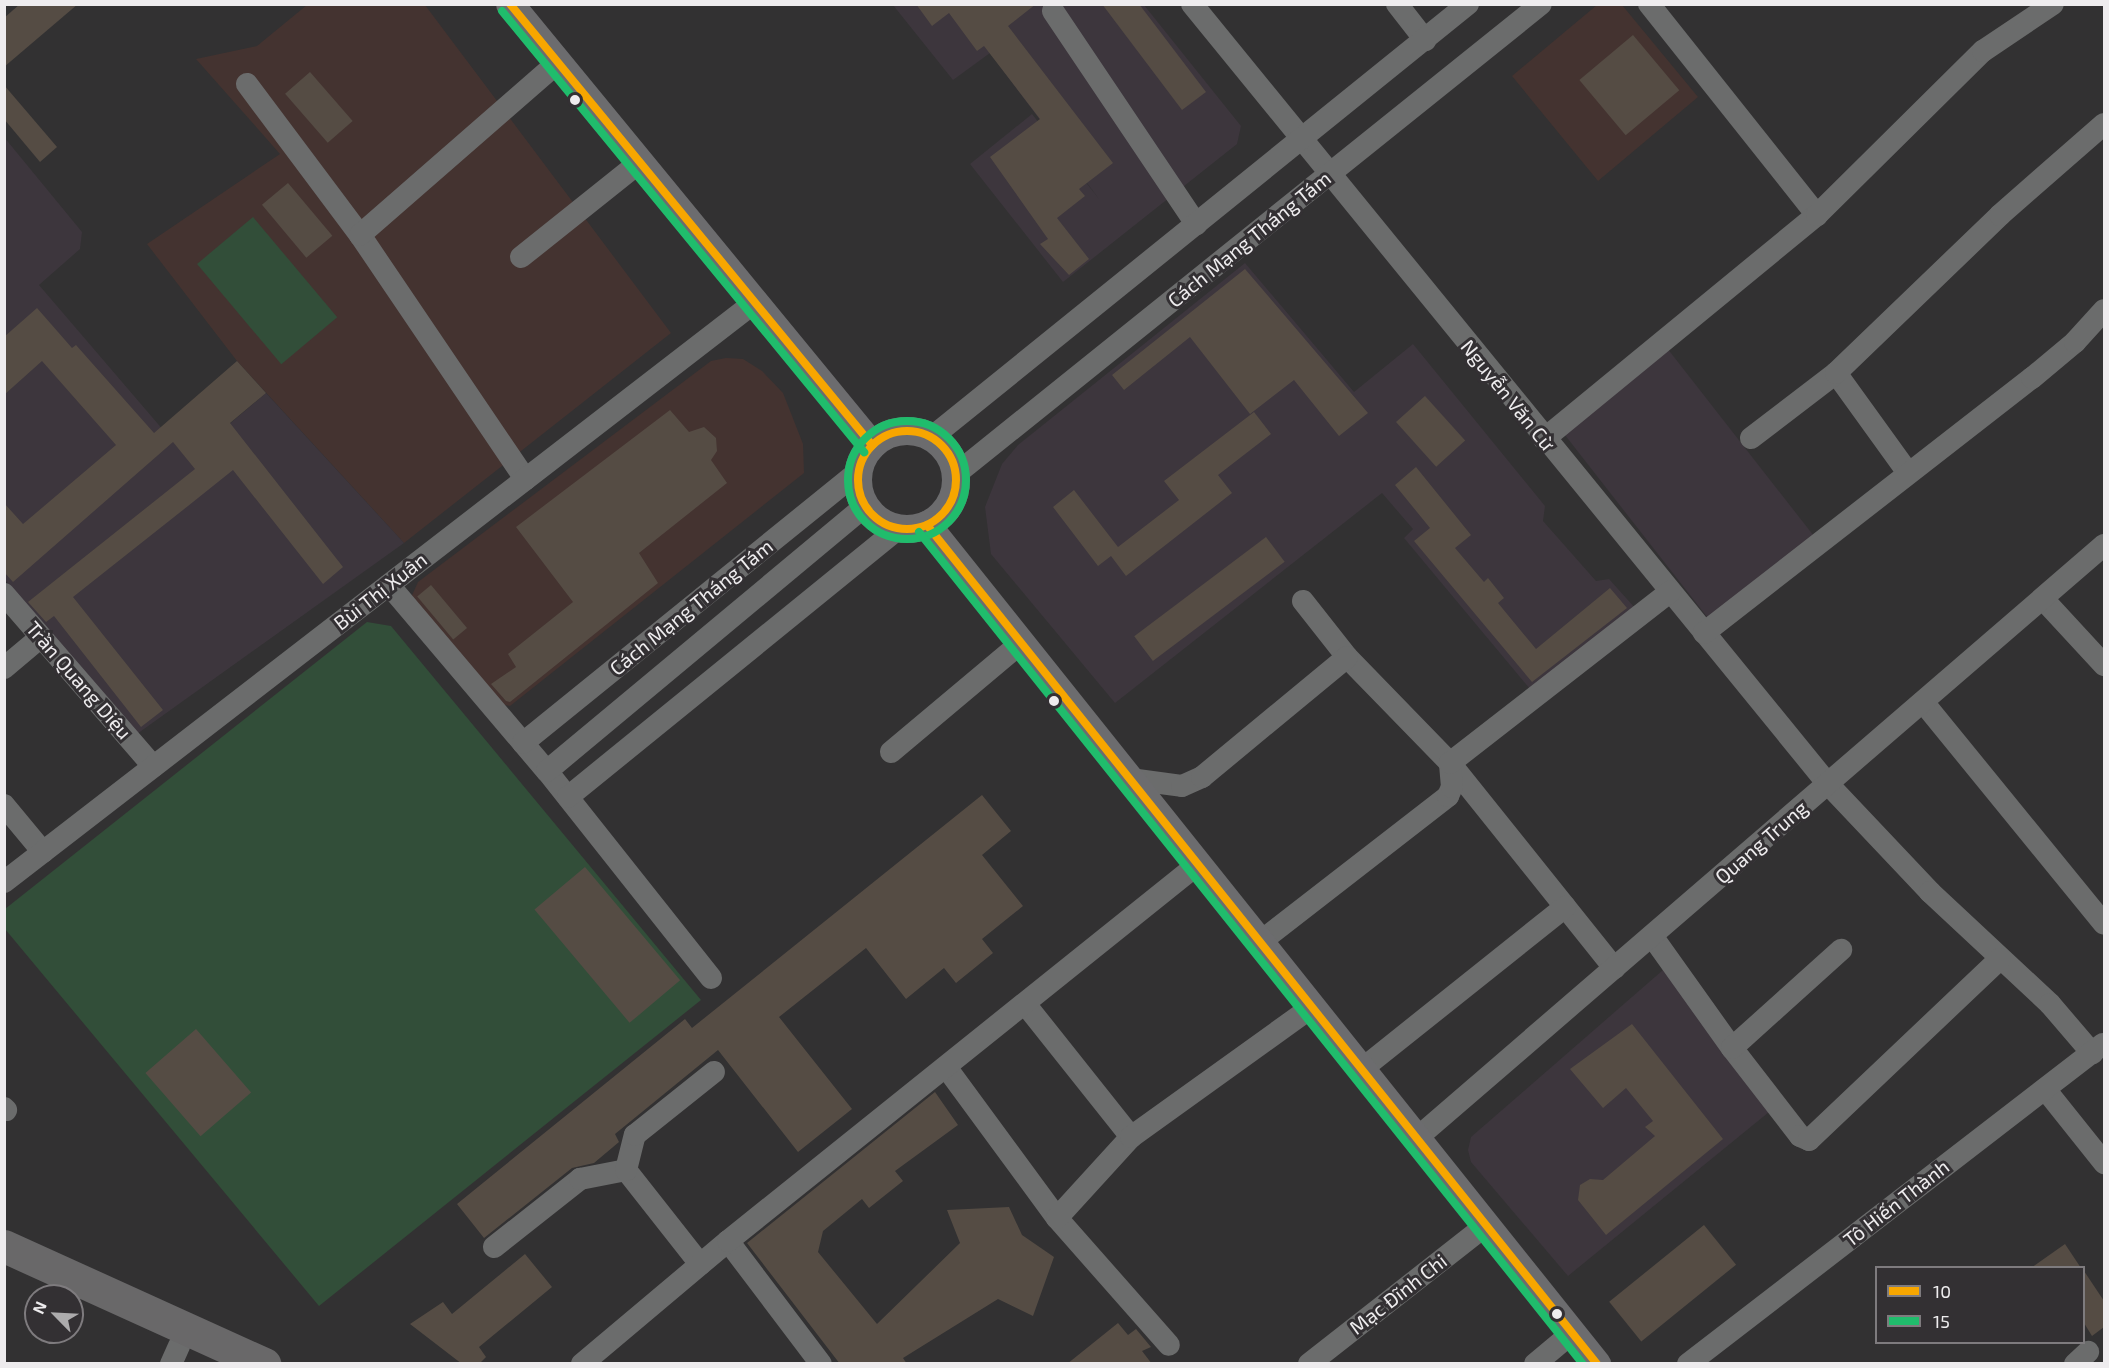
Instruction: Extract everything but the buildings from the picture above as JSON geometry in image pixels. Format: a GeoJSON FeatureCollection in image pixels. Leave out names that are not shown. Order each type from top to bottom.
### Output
{"type":"FeatureCollection","features":[{"type":"Feature","properties":{"kind":"highway"},"geometry":{"type":"LineString","coordinates":[[4,1246],[264,1364]]}},
{"type":"Feature","properties":{"kind":"highway"},"geometry":{"type":"LineString","coordinates":[[4,1267],[41,1284]]}},
{"type":"Feature","properties":{"kind":"highway"},"geometry":{"type":"LineString","coordinates":[[84,1305],[175,1355],[215,1364]]}},
{"type":"Feature","properties":{"kind":"main road"},"geometry":{"type":"LineString","coordinates":[[510,4],[872,445]]}},
{"type":"Feature","properties":{"kind":"main road"},"geometry":{"type":"LineString","coordinates":[[911,430],[932,437],[948,453],[956,474],[954,495],[944,513],[927,525],[898,529],[885,525],[865,506],[858,472],[872,445],[890,434],[911,430]]}},
{"type":"Feature","properties":{"kind":"main road"},"geometry":{"type":"LineString","coordinates":[[927,525],[1597,1364]]}},
{"type":"Feature","properties":{"kind":"street","name":"Nguyễn Văn Cừ"},"geometry":{"type":"LineString","coordinates":[[1192,4],[1328,176],[1828,784],[2000,959],[2098,1048]]}},
{"type":"Feature","properties":{"kind":"street"},"geometry":{"type":"LineString","coordinates":[[1397,4],[1425,40]]}},
{"type":"Feature","properties":{"kind":"street"},"geometry":{"type":"LineString","coordinates":[[932,437],[1468,4]]}},
{"type":"Feature","properties":{"kind":"street","name":"Cách Mạng Tháng Tám"},"geometry":{"type":"LineString","coordinates":[[956,474],[1541,4]]}},
{"type":"Feature","properties":{"kind":"street"},"geometry":{"type":"LineString","coordinates":[[1649,4],[1709,84],[1817,215]]}},
{"type":"Feature","properties":{"kind":"street"},"geometry":{"type":"LineString","coordinates":[[1544,439],[1817,215],[1983,51],[2053,4]]}},
{"type":"Feature","properties":{"kind":"street"},"geometry":{"type":"LineString","coordinates":[[1053,11],[1196,224]]}},
{"type":"Feature","properties":{"kind":"street"},"geometry":{"type":"LineString","coordinates":[[360,235],[558,62]]}},
{"type":"Feature","properties":{"kind":"street"},"geometry":{"type":"LineString","coordinates":[[247,84],[360,235],[525,479]]}},
{"type":"Feature","properties":{"kind":"street"},"geometry":{"type":"LineString","coordinates":[[1751,438],[1836,373],[2000,215],[2104,124]]}},
{"type":"Feature","properties":{"kind":"street"},"geometry":{"type":"LineString","coordinates":[[521,257],[640,162]]}},
{"type":"Feature","properties":{"kind":"street","name":"Bùi Thị Xuân"},"geometry":{"type":"LineString","coordinates":[[4,882],[755,302]]}},
{"type":"Feature","properties":{"kind":"street"},"geometry":{"type":"LineString","coordinates":[[1704,633],[2075,342],[2104,310]]}},
{"type":"Feature","properties":{"kind":"street"},"geometry":{"type":"LineString","coordinates":[[1836,373],[1908,473]]}},
{"type":"Feature","properties":{"kind":"street","name":"Cách Mạng Tháng Tám"},"geometry":{"type":"LineString","coordinates":[[523,742],[858,472]]}},
{"type":"Feature","properties":{"kind":"street","name":"Cách Mạng Tháng Tám"},"geometry":{"type":"LineString","coordinates":[[547,771],[865,506]]}},
{"type":"Feature","properties":{"kind":"street"},"geometry":{"type":"LineString","coordinates":[[568,797],[898,529]]}},
{"type":"Feature","properties":{"kind":"street","name":"Quang Trung"},"geometry":{"type":"LineString","coordinates":[[1417,1138],[2104,545]]}},
{"type":"Feature","properties":{"kind":"street"},"geometry":{"type":"LineString","coordinates":[[389,585],[547,771],[711,978]]}},
{"type":"Feature","properties":{"kind":"street"},"geometry":{"type":"LineString","coordinates":[[1450,763],[1670,592]]}},
{"type":"Feature","properties":{"kind":"street","name":"Trần Quang Diệu"},"geometry":{"type":"LineString","coordinates":[[4,594],[153,766]]}},
{"type":"Feature","properties":{"kind":"street"},"geometry":{"type":"LineString","coordinates":[[2043,598],[2104,665]]}},
{"type":"Feature","properties":{"kind":"street"},"geometry":{"type":"LineString","coordinates":[[1303,601],[1347,657],[1450,763],[1614,968]]}},
{"type":"Feature","properties":{"kind":"street"},"geometry":{"type":"LineString","coordinates":[[4,668],[41,637]]}},
{"type":"Feature","properties":{"kind":"street"},"geometry":{"type":"LineString","coordinates":[[891,752],[1021,643]]}},
{"type":"Feature","properties":{"kind":"street"},"geometry":{"type":"LineString","coordinates":[[1130,779],[1182,786],[1202,777],[1347,657]]}},
{"type":"Feature","properties":{"kind":"street"},"geometry":{"type":"LineString","coordinates":[[1923,702],[2104,924]]}},
{"type":"Feature","properties":{"kind":"street"},"geometry":{"type":"LineString","coordinates":[[1260,942],[1448,796],[1452,787],[1450,763]]}},
{"type":"Feature","properties":{"kind":"street"},"geometry":{"type":"LineString","coordinates":[[4,805],[43,852]]}},
{"type":"Feature","properties":{"kind":"street"},"geometry":{"type":"LineString","coordinates":[[582,1364],[728,1241],[946,1066],[1026,1005],[1198,864]]}},
{"type":"Feature","properties":{"kind":"street"},"geometry":{"type":"LineString","coordinates":[[1362,1069],[1565,907]]}},
{"type":"Feature","properties":{"kind":"street"},"geometry":{"type":"LineString","coordinates":[[1652,936],[1732,1048],[1800,1136],[1813,1140],[2000,959]]}},
{"type":"Feature","properties":{"kind":"street"},"geometry":{"type":"LineString","coordinates":[[1732,1048],[1841,951]]}},
{"type":"Feature","properties":{"kind":"street"},"geometry":{"type":"LineString","coordinates":[[1026,1005],[1131,1137]]}},
{"type":"Feature","properties":{"kind":"street"},"geometry":{"type":"LineString","coordinates":[[1057,1218],[1131,1137],[1312,1007]]}},
{"type":"Feature","properties":{"kind":"street","name":"Tô Hiến Thành"},"geometry":{"type":"LineString","coordinates":[[1688,1364],[2098,1048]]}},
{"type":"Feature","properties":{"kind":"street"},"geometry":{"type":"LineString","coordinates":[[946,1066],[1057,1218],[1169,1345]]}},
{"type":"Feature","properties":{"kind":"street"},"geometry":{"type":"LineString","coordinates":[[626,1170],[635,1135],[714,1072]]}},
{"type":"Feature","properties":{"kind":"street"},"geometry":{"type":"LineString","coordinates":[[2045,1089],[2104,1163]]}},
{"type":"Feature","properties":{"kind":"street"},"geometry":{"type":"LineString","coordinates":[[626,1170],[700,1264]]}},
{"type":"Feature","properties":{"kind":"street"},"geometry":{"type":"LineString","coordinates":[[494,1247],[580,1179],[626,1170]]}},
{"type":"Feature","properties":{"kind":"street","name":"Mạc Đĩnh Chi"},"geometry":{"type":"LineString","coordinates":[[1309,1364],[1486,1225]]}},
{"type":"Feature","properties":{"kind":"street"},"geometry":{"type":"LineString","coordinates":[[728,1241],[821,1364]]}},
{"type":"Feature","properties":{"kind":"street"},"geometry":{"type":"LineString","coordinates":[[1535,1364],[1572,1333]]}},
{"type":"Feature","properties":{"kind":"shaded area"},"geometry":{"type":"Polygon","coordinates":[[[307,5],[425,5],[671,333],[404,543],[237,361],[147,244],[280,154],[196,59],[257,46],[307,5]]]}},
{"type":"Feature","properties":{"kind":"shaded area"},"geometry":{"type":"Polygon","coordinates":[[[893,5],[1144,5],[1241,126],[1237,144],[1063,282],[970,164],[1032,114],[1099,199],[990,53],[953,80],[893,5]]]}},
{"type":"Feature","properties":{"kind":"shaded area"},"geometry":{"type":"Polygon","coordinates":[[[1597,5],[1622,5],[1698,97],[1598,181],[1512,76],[1597,5]]]}},
{"type":"Feature","properties":{"kind":"shaded area"},"geometry":{"type":"Polygon","coordinates":[[[4,137],[82,232],[80,249],[39,285],[188,459],[266,393],[404,543],[137,734],[5,580],[4,137]]]}},
{"type":"Feature","properties":{"kind":"shaded area"},"geometry":{"type":"Polygon","coordinates":[[[1245,263],[1354,392],[1413,344],[1545,506],[1543,521],[1596,581],[1609,579],[1636,609],[1535,695],[1404,538],[1413,529],[1382,493],[1115,703],[991,554],[985,507],[1002,464],[1018,445],[1245,263]]]}},
{"type":"Feature","properties":{"kind":"shaded area"},"geometry":{"type":"Polygon","coordinates":[[[1667,348],[1823,547],[1717,630],[1561,430],[1667,348]]]}},
{"type":"Feature","properties":{"kind":"shaded area"},"geometry":{"type":"Polygon","coordinates":[[[726,358],[743,359],[762,371],[783,393],[803,444],[804,473],[510,706],[487,701],[409,602],[418,582],[711,361],[726,358]]]}},
{"type":"Feature","properties":{"kind":"shaded area"},"geometry":{"type":"Polygon","coordinates":[[[1663,970],[1769,1112],[1568,1276],[1471,1162],[1468,1150],[1471,1137],[1663,970]]]}},
{"type":"Feature","properties":{"kind":"green space"},"geometry":{"type":"Polygon","coordinates":[[[253,217],[337,317],[281,364],[197,264],[253,217]]]}},
{"type":"Feature","properties":{"kind":"green space"},"geometry":{"type":"Polygon","coordinates":[[[367,622],[391,626],[701,1000],[319,1306],[5,929],[5,909],[367,622]]]}},
{"type":"Feature","properties":{"kind":"transit line","name":"10"},"geometry":{"type":"LineString","coordinates":[[510,4],[872,445]]}},
{"type":"Feature","properties":{"kind":"transit line","name":"15"},"geometry":{"type":"LineString","coordinates":[[502,11],[864,452]]}},
{"type":"Feature","properties":{"kind":"transit line","name":"15"},"geometry":{"type":"LineString","coordinates":[[907,421],[930,425],[949,438],[962,457],[966,480],[962,503],[949,522],[930,535],[907,539],[884,535],[865,522],[852,503],[848,480],[852,457],[865,438],[884,425],[907,421]]}},
{"type":"Feature","properties":{"kind":"transit line","name":"10"},"geometry":{"type":"LineString","coordinates":[[907,431],[926,435],[942,445],[952,461],[956,480],[952,499],[942,515],[926,525],[907,529],[888,525],[872,515],[862,499],[858,480],[862,461],[872,445],[888,435],[907,431]]}},
{"type":"Feature","properties":{"kind":"transit line","name":"10"},"geometry":{"type":"LineString","coordinates":[[927,525],[1597,1364]]}},
{"type":"Feature","properties":{"kind":"transit line","name":"15"},"geometry":{"type":"LineString","coordinates":[[919,532],[1583,1364]]}}]}
